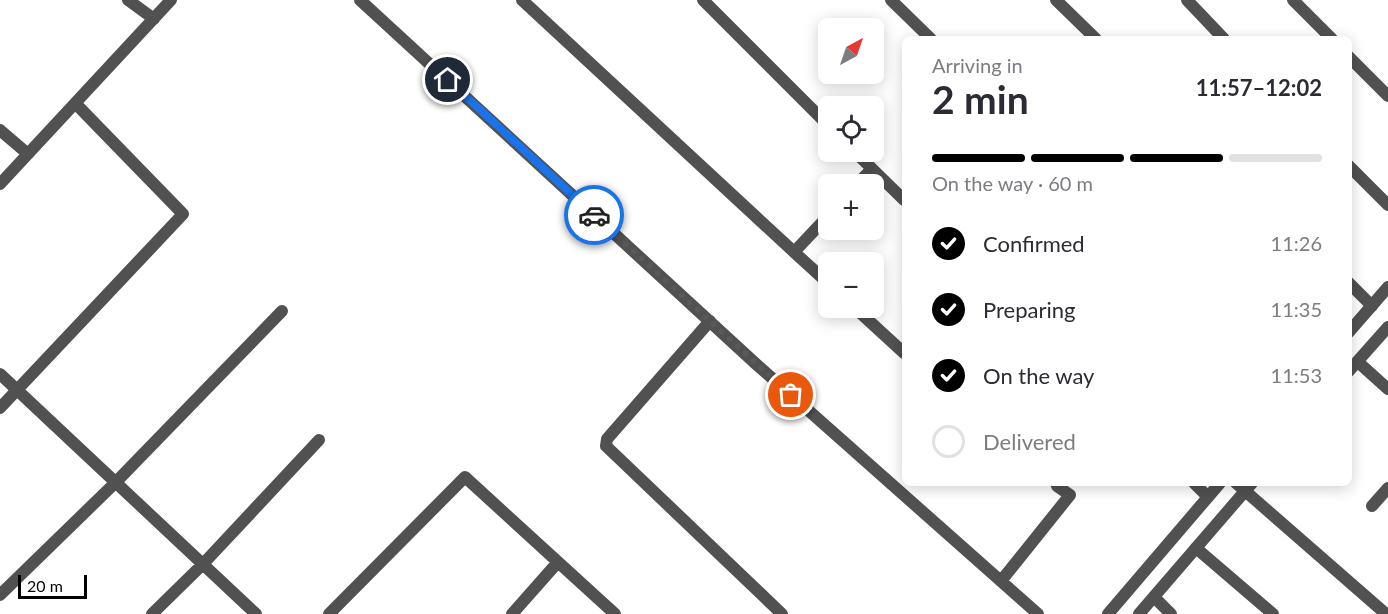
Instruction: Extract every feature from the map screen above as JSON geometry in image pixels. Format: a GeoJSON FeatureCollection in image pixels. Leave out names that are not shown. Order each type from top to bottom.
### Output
{"type":"FeatureCollection","features":[{"type":"Feature","properties":{"kind":"street"},"geometry":{"type":"LineString","coordinates":[[128,0],[154,19]]}},
{"type":"Feature","properties":{"kind":"street"},"geometry":{"type":"LineString","coordinates":[[0,184],[171,0]]}},
{"type":"Feature","properties":{"kind":"street"},"geometry":{"type":"LineString","coordinates":[[360,0],[710,321],[1038,614]]}},
{"type":"Feature","properties":{"kind":"street"},"geometry":{"type":"LineString","coordinates":[[522,0],[818,274]]}},
{"type":"Feature","properties":{"kind":"street"},"geometry":{"type":"LineString","coordinates":[[703,0],[818,115]]}},
{"type":"Feature","properties":{"kind":"street"},"geometry":{"type":"LineString","coordinates":[[891,0],[928,36]]}},
{"type":"Feature","properties":{"kind":"street"},"geometry":{"type":"LineString","coordinates":[[1056,0],[1093,36]]}},
{"type":"Feature","properties":{"kind":"street"},"geometry":{"type":"LineString","coordinates":[[1187,0],[1221,36]]}},
{"type":"Feature","properties":{"kind":"street"},"geometry":{"type":"LineString","coordinates":[[1293,0],[1329,36]]}},
{"type":"Feature","properties":{"kind":"street"},"geometry":{"type":"LineString","coordinates":[[1352,60],[1388,96]]}},
{"type":"Feature","properties":{"kind":"street"},"geometry":{"type":"LineString","coordinates":[[0,408],[183,214],[76,104]]}},
{"type":"Feature","properties":{"kind":"street"},"geometry":{"type":"LineString","coordinates":[[0,130],[28,154]]}},
{"type":"Feature","properties":{"kind":"street"},"geometry":{"type":"LineString","coordinates":[[865,162],[902,198]]}},
{"type":"Feature","properties":{"kind":"street"},"geometry":{"type":"LineString","coordinates":[[867,174],[872,169]]}},
{"type":"Feature","properties":{"kind":"street"},"geometry":{"type":"LineString","coordinates":[[1352,169],[1388,205]]}},
{"type":"Feature","properties":{"kind":"street"},"geometry":{"type":"LineString","coordinates":[[794,252],[818,227]]}},
{"type":"Feature","properties":{"kind":"street"},"geometry":{"type":"LineString","coordinates":[[1352,286],[1372,306]]}},
{"type":"Feature","properties":{"kind":"street"},"geometry":{"type":"LineString","coordinates":[[1352,328],[1388,287]]}},
{"type":"Feature","properties":{"kind":"street"},"geometry":{"type":"LineString","coordinates":[[0,595],[115,483],[282,311]]}},
{"type":"Feature","properties":{"kind":"street"},"geometry":{"type":"LineString","coordinates":[[866,318],[902,351]]}},
{"type":"Feature","properties":{"kind":"street"},"geometry":{"type":"LineString","coordinates":[[710,321],[607,439],[606,446],[782,614]]}},
{"type":"Feature","properties":{"kind":"street"},"geometry":{"type":"LineString","coordinates":[[1352,368],[1388,327]]}},
{"type":"Feature","properties":{"kind":"street"},"geometry":{"type":"LineString","coordinates":[[1358,362],[1388,388]]}},
{"type":"Feature","properties":{"kind":"street"},"geometry":{"type":"LineString","coordinates":[[0,374],[256,614]]}},
{"type":"Feature","properties":{"kind":"street"},"geometry":{"type":"LineString","coordinates":[[152,614],[319,440]]}},
{"type":"Feature","properties":{"kind":"street"},"geometry":{"type":"LineString","coordinates":[[329,614],[465,477],[615,614]]}},
{"type":"Feature","properties":{"kind":"street"},"geometry":{"type":"LineString","coordinates":[[1001,581],[1070,495],[1059,486]]}},
{"type":"Feature","properties":{"kind":"street"},"geometry":{"type":"LineString","coordinates":[[1197,486],[1208,497]]}},
{"type":"Feature","properties":{"kind":"street"},"geometry":{"type":"LineString","coordinates":[[1108,614],[1217,486]]}},
{"type":"Feature","properties":{"kind":"street"},"geometry":{"type":"LineString","coordinates":[[1139,614],[1196,548],[1244,486],[1386,614]]}},
{"type":"Feature","properties":{"kind":"street"},"geometry":{"type":"LineString","coordinates":[[1372,506],[1388,488]]}},
{"type":"Feature","properties":{"kind":"street"},"geometry":{"type":"LineString","coordinates":[[1196,548],[1273,614]]}},
{"type":"Feature","properties":{"kind":"street"},"geometry":{"type":"LineString","coordinates":[[512,614],[558,562]]}},
{"type":"Feature","properties":{"kind":"street"},"geometry":{"type":"LineString","coordinates":[[1154,597],[1171,614]]}},
{"type":"Feature","properties":{"kind":"way so far"},"geometry":{"type":"LineString","coordinates":[[594,215],[791,395]]}},
{"type":"Feature","properties":{"kind":"route"},"geometry":{"type":"LineString","coordinates":[[448,80],[594,215]]}}]}
